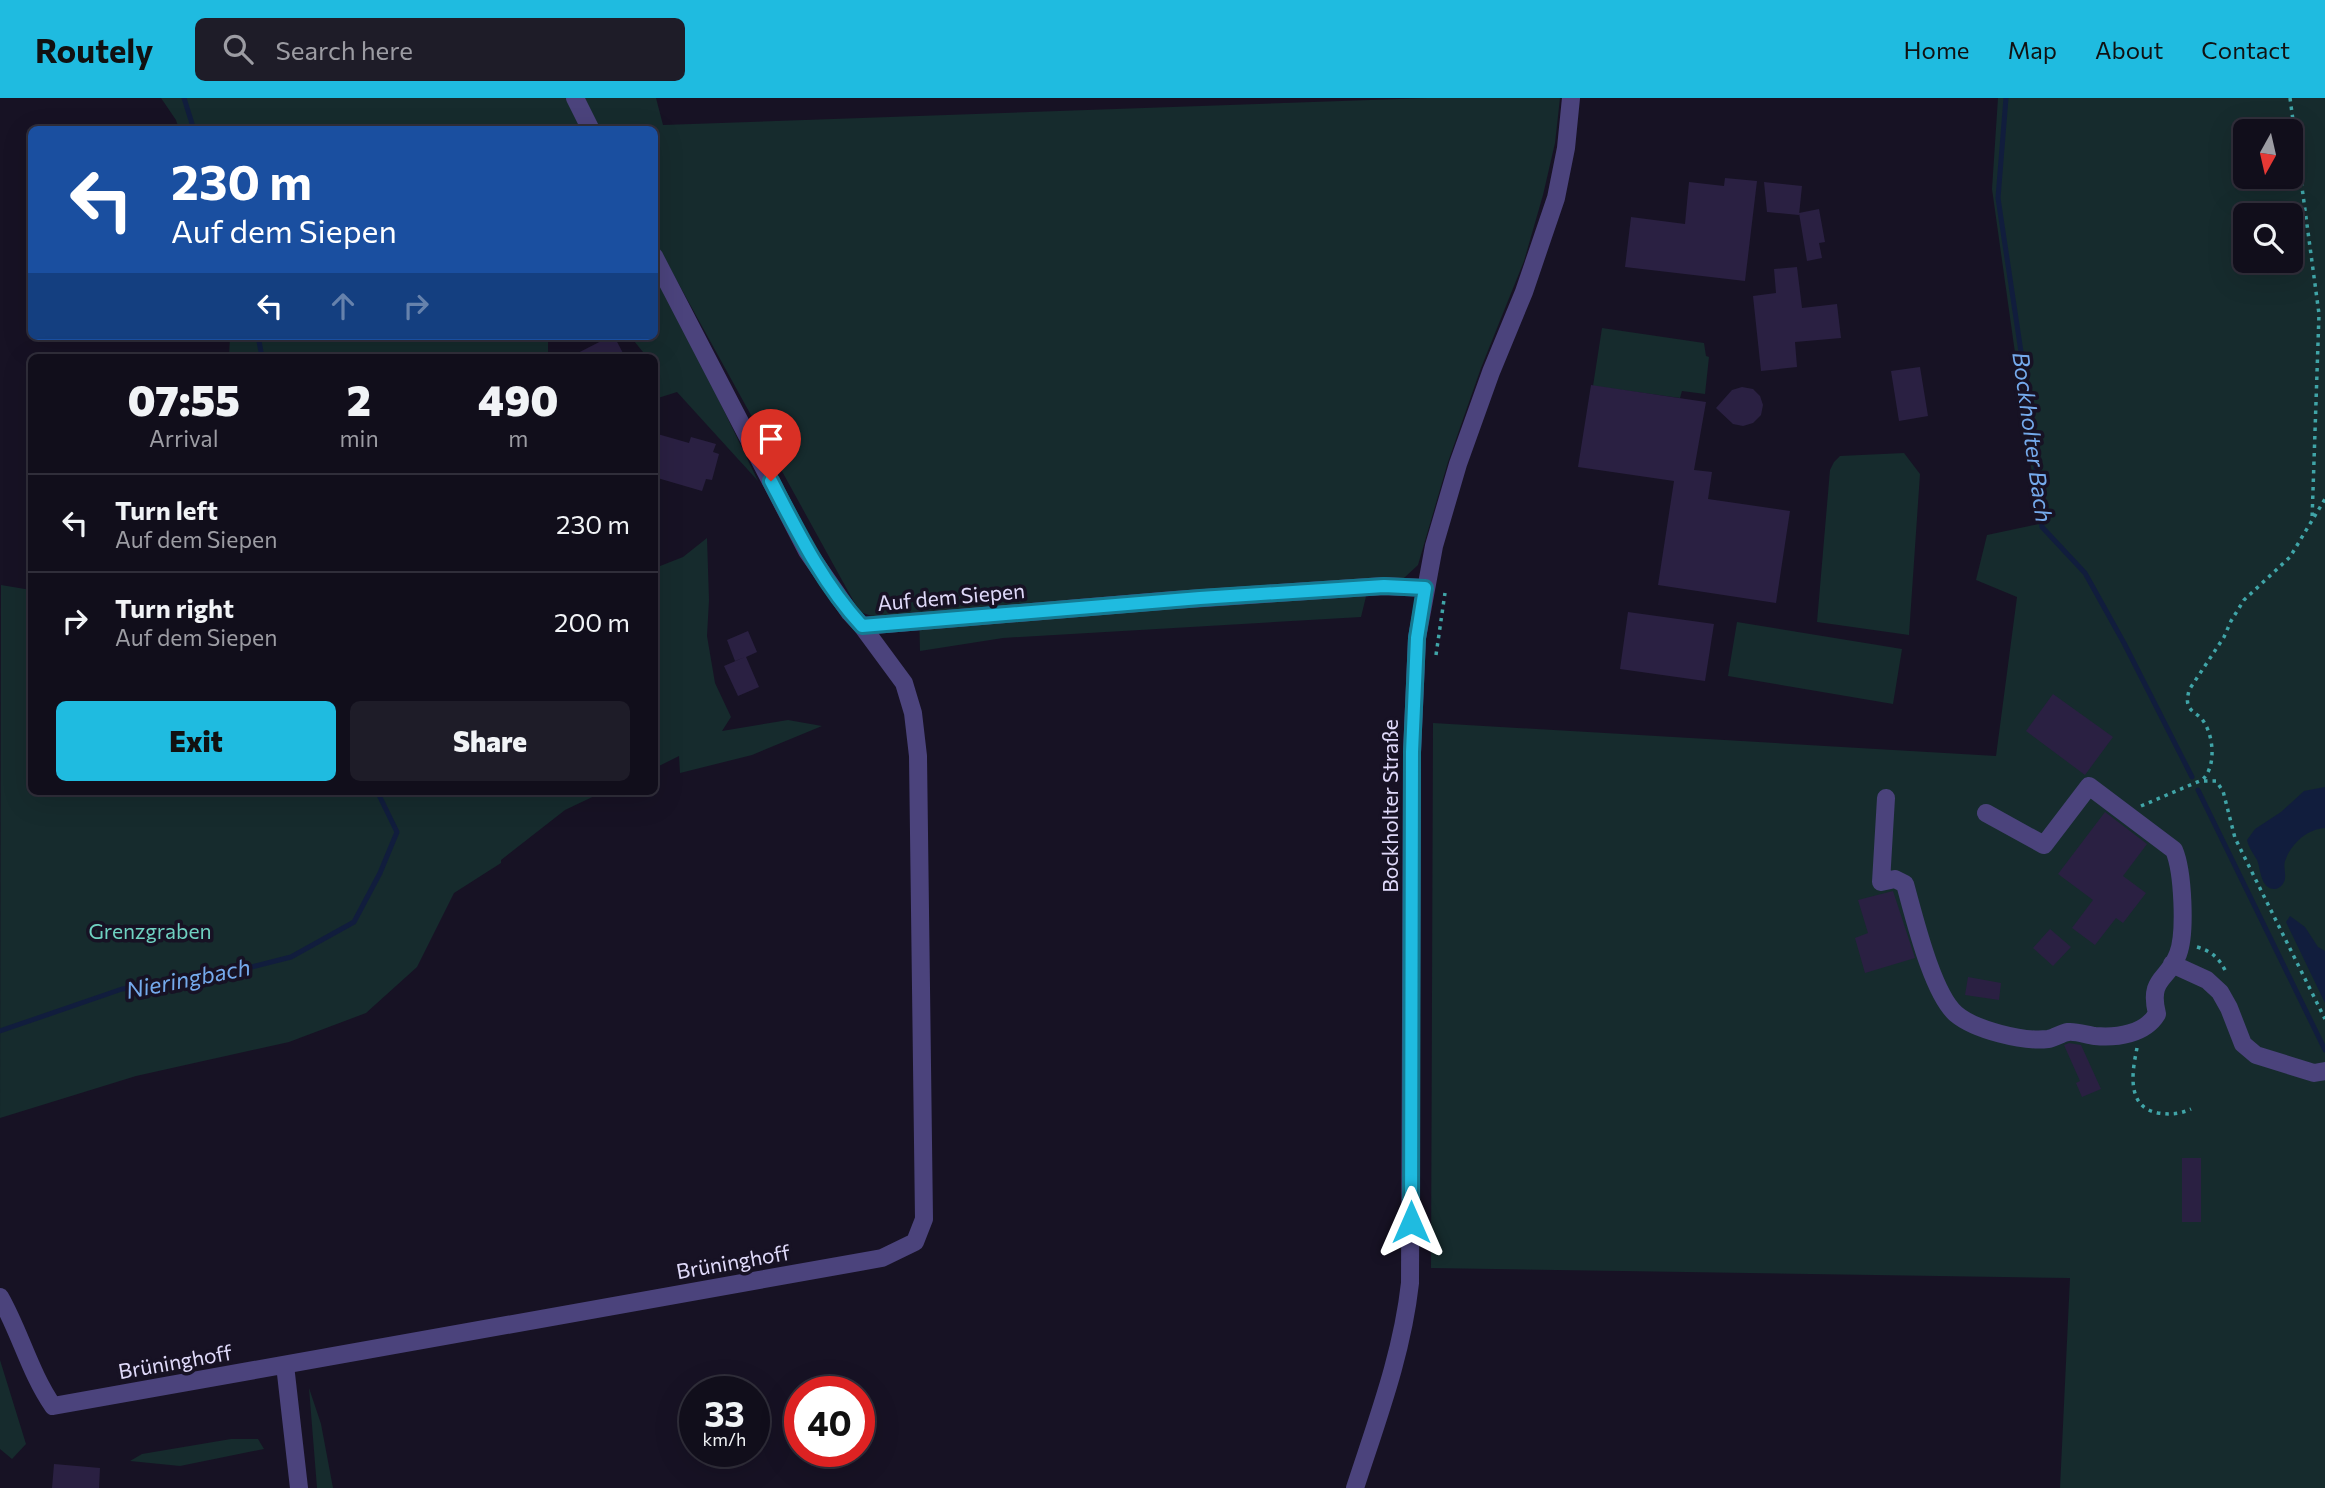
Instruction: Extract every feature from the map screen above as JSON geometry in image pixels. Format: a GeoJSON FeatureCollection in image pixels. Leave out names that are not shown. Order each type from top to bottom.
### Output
{"type":"FeatureCollection","features":[{"type":"Feature","properties":{"kind":"street"},"geometry":{"type":"LineString","coordinates":[[575,98],[589,126]]}},
{"type":"Feature","properties":{"kind":"street","name":"Bockholter Straße"},"geometry":{"type":"LineString","coordinates":[[1355,1488],[1399,1353],[1407,1317],[1410,1283],[1412,727],[1417,638],[1434,546],[1458,464],[1548,224],[1564,160],[1571,98]]}},
{"type":"Feature","properties":{"kind":"street","name":"Auf dem Siepen"},"geometry":{"type":"LineString","coordinates":[[658,265],[807,551],[862,626],[1213,597],[1384,586],[1425,588]]}},
{"type":"Feature","properties":{"kind":"street","name":"Brüninghoff"},"geometry":{"type":"LineString","coordinates":[[0,1297],[11,1316],[43,1392],[53,1406],[882,1258],[915,1242],[924,1219],[918,755],[913,713],[904,683],[862,626]]}},
{"type":"Feature","properties":{"kind":"street"},"geometry":{"type":"LineString","coordinates":[[1886,798],[1881,882],[1895,879],[1905,884],[1938,988],[1954,1013],[1976,1026],[2034,1039],[2050,1039],[2069,1032],[2097,1036],[2133,1033],[2152,1022],[2157,1014],[2155,991],[2181,943],[2178,860],[2174,850],[2089,786],[2044,845],[1986,813]]}},
{"type":"Feature","properties":{"kind":"street"},"geometry":{"type":"LineString","coordinates":[[2172,964],[2207,980],[2220,992],[2244,1044],[2256,1055],[2276,1059],[2314,1073],[2325,1072]]}},
{"type":"Feature","properties":{"kind":"street"},"geometry":{"type":"LineString","coordinates":[[285,1365],[299,1488]]}},
{"type":"Feature","properties":{"kind":"path"},"geometry":{"type":"LineString","coordinates":[[2290,98],[2319,314],[2312,520]]}},
{"type":"Feature","properties":{"kind":"path"},"geometry":{"type":"LineString","coordinates":[[2125,812],[2208,776],[2212,757],[2211,743],[2202,719],[2190,709],[2187,699],[2189,690],[2224,637],[2244,600],[2290,557],[2325,499]]}},
{"type":"Feature","properties":{"kind":"path"},"geometry":{"type":"LineString","coordinates":[[1435,660],[1446,592]]}},
{"type":"Feature","properties":{"kind":"path"},"geometry":{"type":"LineString","coordinates":[[2202,780],[2216,781],[2223,790],[2235,838],[2325,1019]]}},
{"type":"Feature","properties":{"kind":"path"},"geometry":{"type":"LineString","coordinates":[[2181,943],[2208,950],[2219,960],[2227,974]]}},
{"type":"Feature","properties":{"kind":"path"},"geometry":{"type":"LineString","coordinates":[[2142,1028],[2133,1069],[2137,1101],[2155,1113],[2178,1114],[2191,1109]]}},
{"type":"Feature","properties":{"kind":"green space"},"geometry":{"type":"Polygon","coordinates":[[[161,98],[656,98],[663,125],[1427,98],[1560,98],[1555,143],[1524,261],[1481,368],[1448,462],[1418,565],[1404,578],[1370,580],[1361,617],[1003,638],[920,651],[919,614],[881,617],[859,611],[658,246],[658,126],[178,126],[161,98]]]}},
{"type":"Feature","properties":{"kind":"green space"},"geometry":{"type":"Polygon","coordinates":[[[1998,98],[2325,98],[2325,1488],[2060,1488],[2070,1278],[1431,1268],[1433,723],[1996,756],[2017,597],[1976,580],[1987,535],[2039,524],[1992,189],[1998,98]]]}},
{"type":"Feature","properties":{"kind":"green space"},"geometry":{"type":"Polygon","coordinates":[[[658,274],[758,481],[677,392],[658,398],[658,354],[645,354],[633,340],[658,340],[658,274]]]}},
{"type":"Feature","properties":{"kind":"green space"},"geometry":{"type":"Polygon","coordinates":[[[1602,328],[1704,343],[1706,356],[1709,357],[1705,394],[1682,391],[1680,398],[1593,386],[1602,328]]]}},
{"type":"Feature","properties":{"kind":"green space"},"geometry":{"type":"Polygon","coordinates":[[[230,340],[548,340],[548,354],[229,354],[230,340]]]}},
{"type":"Feature","properties":{"kind":"green space"},"geometry":{"type":"Polygon","coordinates":[[[1904,453],[1920,474],[1909,635],[1817,622],[1830,470],[1834,462],[1840,456],[1904,453]]]}},
{"type":"Feature","properties":{"kind":"green space"},"geometry":{"type":"Polygon","coordinates":[[[707,538],[707,636],[715,683],[731,717],[722,731],[788,720],[822,726],[752,755],[680,773],[679,756],[658,766],[658,567],[683,557],[707,538]]]}},
{"type":"Feature","properties":{"kind":"green space","name":"Grenzgraben"},"geometry":{"type":"Polygon","coordinates":[[[1,585],[28,590],[28,795],[597,795],[565,810],[501,860],[501,863],[454,893],[417,967],[366,1013],[289,1042],[136,1076],[0,1118],[1,585]]]}},
{"type":"Feature","properties":{"kind":"green space"},"geometry":{"type":"Polygon","coordinates":[[[1737,622],[1902,649],[1893,704],[1728,676],[1737,622]]]}},
{"type":"Feature","properties":{"kind":"green space"},"geometry":{"type":"Polygon","coordinates":[[[0,1360],[26,1444],[12,1459],[0,1449],[0,1360]]]}},
{"type":"Feature","properties":{"kind":"green space"},"geometry":{"type":"Polygon","coordinates":[[[309,1388],[321,1424],[333,1488],[317,1488],[309,1388]]]}},
{"type":"Feature","properties":{"kind":"green space"},"geometry":{"type":"Polygon","coordinates":[[[231,1439],[258,1439],[264,1449],[180,1466],[130,1461],[142,1454],[231,1439]]]}},
{"type":"Feature","properties":{"kind":"water"},"geometry":{"type":"Polygon","coordinates":[[[2325,787],[2325,828],[2306,834],[2296,843],[2285,861],[2285,877],[2281,886],[2276,889],[2267,886],[2247,840],[2255,829],[2281,812],[2304,791],[2325,787]]]}},
{"type":"Feature","properties":{"kind":"water"},"geometry":{"type":"Polygon","coordinates":[[[2290,916],[2305,927],[2318,947],[2325,951],[2325,1003],[2286,922],[2290,916]]]}},
{"type":"Feature","properties":{"kind":"building"},"geometry":{"type":"Polygon","coordinates":[[[1725,178],[1757,181],[1745,281],[1625,267],[1631,217],[1685,224],[1689,182],[1724,186],[1725,178]]]}},
{"type":"Feature","properties":{"kind":"building"},"geometry":{"type":"Polygon","coordinates":[[[1764,182],[1802,186],[1799,215],[1767,212],[1764,182]]]}},
{"type":"Feature","properties":{"kind":"building"},"geometry":{"type":"Polygon","coordinates":[[[1819,209],[1825,242],[1819,243],[1822,258],[1807,261],[1799,213],[1819,209]]]}},
{"type":"Feature","properties":{"kind":"building"},"geometry":{"type":"Polygon","coordinates":[[[1797,267],[1802,308],[1837,304],[1841,338],[1795,342],[1797,367],[1761,371],[1753,296],[1776,293],[1774,269],[1797,267]]]}},
{"type":"Feature","properties":{"kind":"building"},"geometry":{"type":"Polygon","coordinates":[[[603,340],[616,340],[623,354],[576,354],[603,340]]]}},
{"type":"Feature","properties":{"kind":"building"},"geometry":{"type":"Polygon","coordinates":[[[1920,367],[1928,416],[1899,421],[1891,371],[1920,367]]]}},
{"type":"Feature","properties":{"kind":"building"},"geometry":{"type":"Polygon","coordinates":[[[1591,385],[1706,402],[1694,470],[1712,472],[1708,499],[1790,511],[1776,603],[1658,585],[1674,481],[1578,467],[1591,385]]]}},
{"type":"Feature","properties":{"kind":"building"},"geometry":{"type":"Polygon","coordinates":[[[1742,387],[1753,389],[1760,396],[1763,405],[1761,415],[1753,423],[1743,426],[1733,424],[1716,408],[1732,390],[1742,387]]]}},
{"type":"Feature","properties":{"kind":"building"},"geometry":{"type":"Polygon","coordinates":[[[658,434],[689,443],[691,437],[716,444],[713,452],[719,454],[712,480],[706,479],[702,491],[658,478],[658,434]]]}},
{"type":"Feature","properties":{"kind":"building"},"geometry":{"type":"Polygon","coordinates":[[[1628,612],[1714,624],[1705,681],[1620,669],[1628,612]]]}},
{"type":"Feature","properties":{"kind":"building"},"geometry":{"type":"Polygon","coordinates":[[[748,631],[757,652],[746,657],[759,687],[738,696],[724,666],[745,657],[735,661],[727,640],[748,631]]]}},
{"type":"Feature","properties":{"kind":"building"},"geometry":{"type":"Polygon","coordinates":[[[2053,694],[2113,737],[2085,775],[2026,731],[2053,694]]]}},
{"type":"Feature","properties":{"kind":"building"},"geometry":{"type":"Polygon","coordinates":[[[2105,812],[2147,844],[2123,876],[2146,893],[2123,923],[2116,918],[2095,945],[2072,928],[2093,900],[2058,874],[2105,812]]]}},
{"type":"Feature","properties":{"kind":"building"},"geometry":{"type":"Polygon","coordinates":[[[1893,891],[1915,958],[1865,973],[1855,938],[1868,933],[1858,900],[1893,891]]]}},
{"type":"Feature","properties":{"kind":"building"},"geometry":{"type":"Polygon","coordinates":[[[2050,929],[2071,947],[2053,966],[2033,948],[2050,929]]]}},
{"type":"Feature","properties":{"kind":"building"},"geometry":{"type":"Polygon","coordinates":[[[1968,977],[2001,983],[1999,1000],[1965,995],[1968,977]]]}},
{"type":"Feature","properties":{"kind":"building"},"geometry":{"type":"Polygon","coordinates":[[[2064,1045],[2081,1045],[2101,1089],[2082,1097],[2076,1083],[2080,1081],[2064,1045]]]}},
{"type":"Feature","properties":{"kind":"building"},"geometry":{"type":"Polygon","coordinates":[[[2182,1158],[2201,1158],[2201,1222],[2182,1222],[2182,1158]]]}},
{"type":"Feature","properties":{"kind":"building"},"geometry":{"type":"Polygon","coordinates":[[[54,1464],[100,1468],[99,1488],[52,1488],[54,1464]]]}},
{"type":"Feature","properties":{"kind":"waterway","name":"Nieringbach"},"geometry":{"type":"LineString","coordinates":[[184,98],[193,126]]}},
{"type":"Feature","properties":{"kind":"waterway","name":"Bockholter Bach"},"geometry":{"type":"LineString","coordinates":[[2006,98],[1998,198],[2030,412],[2042,527],[2085,573],[2192,777]]}},
{"type":"Feature","properties":{"kind":"waterway","name":"Nieringbach"},"geometry":{"type":"LineString","coordinates":[[259,340],[261,354]]}},
{"type":"Feature","properties":{"kind":"waterway","name":"Bockholter Bach"},"geometry":{"type":"LineString","coordinates":[[2198,790],[2325,1050]]}},
{"type":"Feature","properties":{"kind":"waterway","name":"Nieringbach"},"geometry":{"type":"LineString","coordinates":[[0,1031],[122,989],[200,980],[291,957],[354,922],[380,873],[397,832],[379,795]]}},
{"type":"Feature","properties":{"kind":"route"},"geometry":{"type":"LineString","coordinates":[[771,481],[807,551],[862,626],[1200,598],[1384,586],[1425,588],[1413,688],[1411,1222]]}}]}
